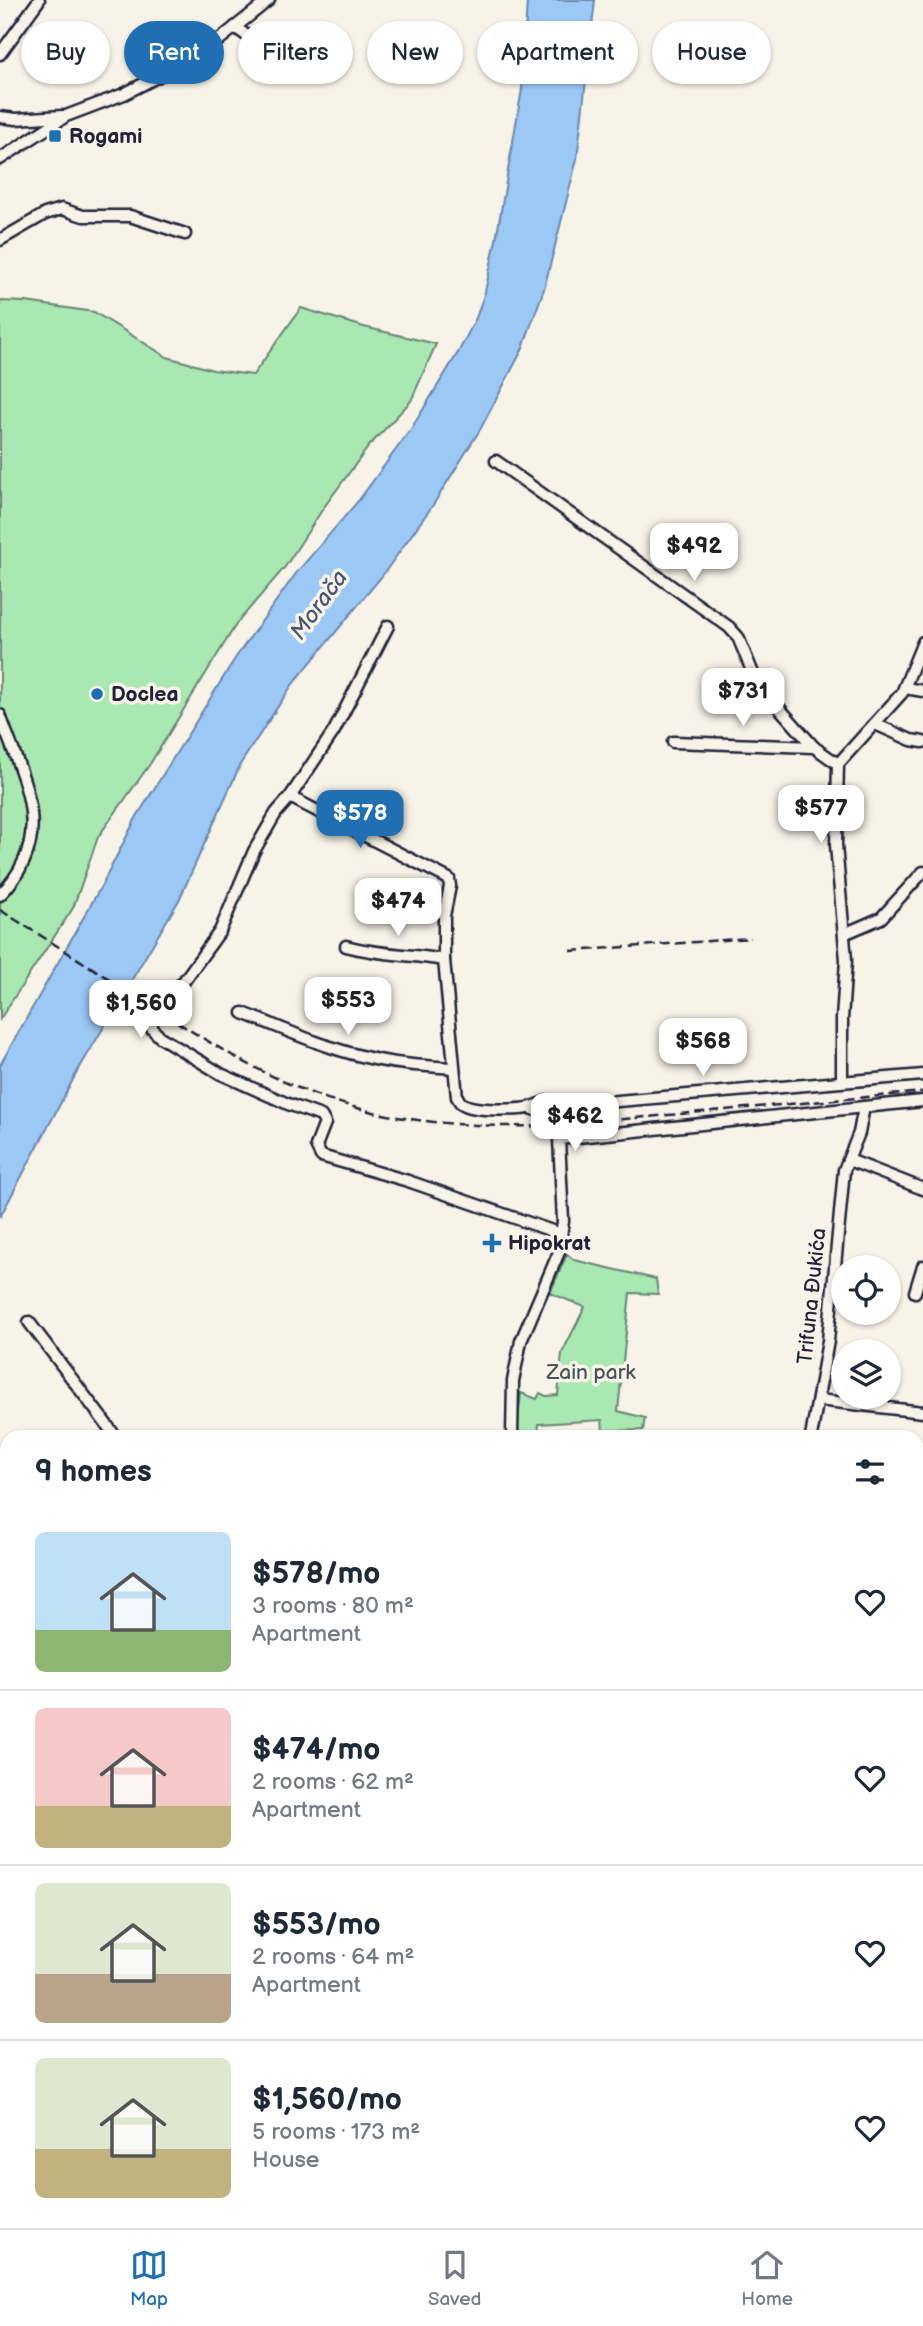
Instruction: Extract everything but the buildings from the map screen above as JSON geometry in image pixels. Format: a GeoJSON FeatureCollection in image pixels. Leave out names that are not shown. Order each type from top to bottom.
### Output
{"type":"FeatureCollection","features":[{"type":"Feature","properties":{"kind":"street"},"geometry":{"type":"LineString","coordinates":[[0,54],[39,0]]}},
{"type":"Feature","properties":{"kind":"street"},"geometry":{"type":"LineString","coordinates":[[0,159],[66,116],[124,94],[204,50],[269,0]]}},
{"type":"Feature","properties":{"kind":"street"},"geometry":{"type":"LineString","coordinates":[[0,117],[16,119],[66,116]]}},
{"type":"Feature","properties":{"kind":"street"},"geometry":{"type":"LineString","coordinates":[[0,240],[45,214],[62,208],[83,216],[131,216],[185,234]]}},
{"type":"Feature","properties":{"kind":"street"},"geometry":{"type":"LineString","coordinates":[[496,461],[729,626],[738,637],[757,683],[814,747],[838,764]]}},
{"type":"Feature","properties":{"kind":"street"},"geometry":{"type":"LineString","coordinates":[[388,626],[334,731],[290,797],[276,813],[254,851],[220,930],[184,981],[164,1001],[152,1021],[152,1029],[160,1037],[221,1074],[321,1116],[324,1123],[316,1146],[321,1156],[408,1181],[561,1234]]}},
{"type":"Feature","properties":{"kind":"street"},"geometry":{"type":"LineString","coordinates":[[842,1081],[846,960],[836,845],[838,764],[905,688],[923,642]]}},
{"type":"Feature","properties":{"kind":"street"},"geometry":{"type":"LineString","coordinates":[[905,688],[923,691]]}},
{"type":"Feature","properties":{"kind":"street"},"geometry":{"type":"LineString","coordinates":[[0,715],[33,817],[32,840],[27,857],[17,876],[0,895]]}},
{"type":"Feature","properties":{"kind":"street"},"geometry":{"type":"LineString","coordinates":[[875,724],[911,740],[923,742]]}},
{"type":"Feature","properties":{"kind":"street"},"geometry":{"type":"LineString","coordinates":[[673,742],[814,747]]}},
{"type":"Feature","properties":{"kind":"street"},"geometry":{"type":"LineString","coordinates":[[290,797],[449,879],[444,916],[444,960],[453,1068],[457,1097],[463,1104],[479,1108],[531,1108],[545,1100],[553,1101],[559,1106],[923,1075]]}},
{"type":"Feature","properties":{"kind":"street"},"geometry":{"type":"LineString","coordinates":[[844,934],[881,918],[923,872]]}},
{"type":"Feature","properties":{"kind":"street"},"geometry":{"type":"LineString","coordinates":[[346,946],[369,952],[444,960]]}},
{"type":"Feature","properties":{"kind":"street"},"geometry":{"type":"LineString","coordinates":[[243,1013],[328,1047],[364,1057],[453,1068]]}},
{"type":"Feature","properties":{"kind":"street"},"geometry":{"type":"LineString","coordinates":[[512,1430],[511,1408],[516,1362],[526,1328],[559,1252],[563,1221],[559,1136],[923,1101]]}},
{"type":"Feature","properties":{"kind":"street","name":"Trifuna Đukića"},"geometry":{"type":"LineString","coordinates":[[812,1430],[828,1341],[844,1170],[859,1133],[864,1107]]}},
{"type":"Feature","properties":{"kind":"street"},"geometry":{"type":"LineString","coordinates":[[849,1160],[923,1189]]}},
{"type":"Feature","properties":{"kind":"street"},"geometry":{"type":"LineString","coordinates":[[915,1292],[923,1266]]}},
{"type":"Feature","properties":{"kind":"street"},"geometry":{"type":"LineString","coordinates":[[29,1322],[111,1430]]}},
{"type":"Feature","properties":{"kind":"street"},"geometry":{"type":"LineString","coordinates":[[818,1400],[923,1412]]}},
{"type":"Feature","properties":{"kind":"green space","name":"Doclea"},"geometry":{"type":"Polygon","coordinates":[[[0,301],[94,312],[167,357],[213,370],[253,375],[301,308],[364,327],[436,344],[411,401],[369,446],[324,507],[285,567],[237,623],[150,764],[98,837],[73,908],[0,1019],[0,301]]]}},
{"type":"Feature","properties":{"kind":"green space","name":"Zain park"},"geometry":{"type":"Polygon","coordinates":[[[567,1254],[574,1260],[656,1279],[658,1294],[630,1293],[618,1411],[645,1418],[643,1430],[603,1430],[602,1420],[539,1424],[539,1430],[517,1430],[521,1393],[537,1399],[540,1393],[546,1396],[558,1395],[562,1353],[585,1307],[550,1293],[567,1254]]]}},
{"type":"Feature","properties":{"kind":"water"},"geometry":{"type":"Polygon","coordinates":[[[527,0],[595,0],[593,21],[526,21],[527,0]]]}},
{"type":"Feature","properties":{"kind":"water","name":"Morača"},"geometry":{"type":"Polygon","coordinates":[[[522,84],[585,84],[577,159],[544,289],[522,350],[481,428],[433,505],[382,576],[292,685],[241,763],[179,900],[76,1074],[0,1217],[0,1065],[103,883],[136,818],[236,657],[297,572],[359,500],[411,429],[459,351],[476,318],[485,292],[522,84]]]}},
{"type":"Feature","properties":{"kind":"railway"},"geometry":{"type":"LineString","coordinates":[[0,910],[175,1021],[264,1072],[337,1102],[388,1115],[467,1125],[547,1126],[923,1092]]}},
{"type":"Feature","properties":{"kind":"railway"},"geometry":{"type":"LineString","coordinates":[[571,951],[751,938]]}},
{"type":"Feature","properties":{"kind":"place","name":"Rogami"},"geometry":{"type":"Point","coordinates":[55,136]}},
{"type":"Feature","properties":{"kind":"place","name":"Doclea"},"geometry":{"type":"Point","coordinates":[97,694]}},
{"type":"Feature","properties":{"kind":"place","name":"Hipokrat"},"geometry":{"type":"Point","coordinates":[492,1243]}}]}
